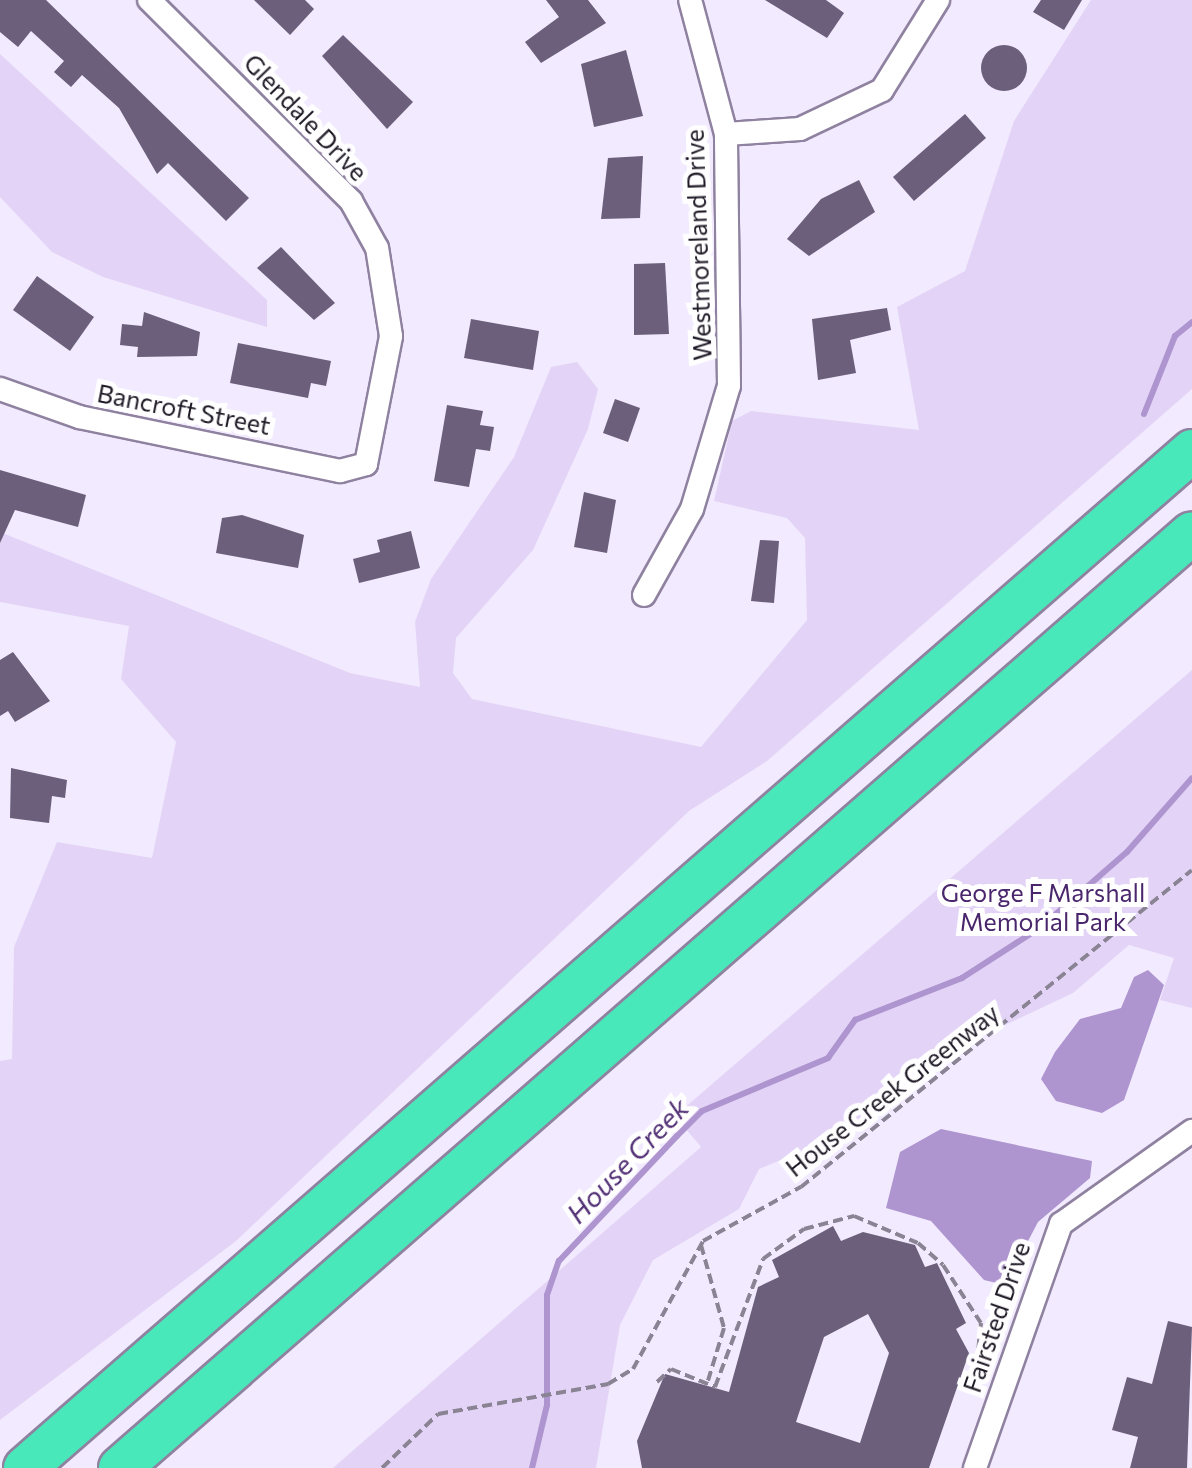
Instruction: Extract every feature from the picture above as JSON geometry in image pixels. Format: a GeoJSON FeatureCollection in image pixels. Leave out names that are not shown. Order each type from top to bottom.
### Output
{"type":"FeatureCollection","features":[{"type":"Feature","properties":{"kind":"highway"},"geometry":{"type":"LineString","coordinates":[[25,1468],[1192,451]]}},
{"type":"Feature","properties":{"kind":"highway"},"geometry":{"type":"LineString","coordinates":[[120,1468],[1192,534]]}},
{"type":"Feature","properties":{"kind":"street","name":"Glendale Drive"},"geometry":{"type":"LineString","coordinates":[[149,0],[339,188],[377,248],[391,336],[386,388],[358,466]]}},
{"type":"Feature","properties":{"kind":"street","name":"Westmoreland Drive"},"geometry":{"type":"LineString","coordinates":[[644,595],[692,509],[729,386],[726,134],[690,0]]}},
{"type":"Feature","properties":{"kind":"street"},"geometry":{"type":"LineString","coordinates":[[726,134],[800,129],[882,90],[938,0]]}},
{"type":"Feature","properties":{"kind":"street","name":"Bancroft Street"},"geometry":{"type":"LineString","coordinates":[[0,389],[79,416],[340,471],[358,466]]}},
{"type":"Feature","properties":{"kind":"street","name":"Fairsted Drive"},"geometry":{"type":"LineString","coordinates":[[974,1468],[1061,1224],[1192,1131]]}},
{"type":"Feature","properties":{"kind":"path","name":"House Creek Greenway"},"geometry":{"type":"LineString","coordinates":[[700,1244],[814,1178],[1192,870]]}},
{"type":"Feature","properties":{"kind":"path"},"geometry":{"type":"LineString","coordinates":[[657,1382],[672,1369],[715,1386],[763,1258],[804,1229],[854,1216],[918,1243],[942,1265],[981,1323],[978,1350]]}},
{"type":"Feature","properties":{"kind":"path"},"geometry":{"type":"LineString","coordinates":[[700,1244],[724,1328],[706,1384]]}},
{"type":"Feature","properties":{"kind":"path"},"geometry":{"type":"LineString","coordinates":[[382,1468],[409,1435],[465,1408],[586,1390],[633,1369],[650,1347],[700,1244]]}},
{"type":"Feature","properties":{"kind":"green space"},"geometry":{"type":"Polygon","coordinates":[[[1091,0],[1192,0],[1192,389],[767,761],[689,811],[236,1241],[0,1420],[0,1061],[12,1059],[14,947],[57,842],[152,858],[176,742],[121,679],[129,626],[0,602],[0,532],[350,673],[420,687],[415,622],[431,579],[514,457],[551,367],[577,362],[598,389],[588,429],[533,550],[456,638],[453,673],[472,699],[701,747],[807,620],[805,538],[787,518],[714,501],[732,421],[751,411],[919,430],[897,307],[965,271],[1014,121],[1091,0]]]}},
{"type":"Feature","properties":{"kind":"green space"},"geometry":{"type":"Polygon","coordinates":[[[0,54],[267,300],[267,327],[103,277],[52,252],[0,197],[0,54]]]}},
{"type":"Feature","properties":{"kind":"green space","name":"George F Marshall Memorial Park"},"geometry":{"type":"Polygon","coordinates":[[[1192,670],[1192,1008],[1160,1000],[1174,958],[1129,945],[1073,993],[903,1073],[847,1133],[759,1169],[739,1209],[653,1260],[620,1325],[596,1468],[333,1468],[701,1147],[675,1116],[1192,670]]]}},
{"type":"Feature","properties":{"kind":"shaded area"},"geometry":{"type":"Polygon","coordinates":[[[1148,970],[1164,985],[1124,1100],[1102,1113],[1056,1101],[1041,1079],[1055,1052],[1080,1019],[1121,1008],[1134,977],[1148,970]]]}},
{"type":"Feature","properties":{"kind":"shaded area"},"geometry":{"type":"Polygon","coordinates":[[[941,1129],[1092,1161],[1090,1178],[1038,1222],[1005,1285],[984,1280],[931,1221],[886,1208],[900,1152],[941,1129]]]}},
{"type":"Feature","properties":{"kind":"building"},"geometry":{"type":"Polygon","coordinates":[[[0,0],[46,0],[249,198],[226,221],[168,163],[157,174],[119,108],[82,75],[71,87],[54,72],[64,61],[31,31],[18,47],[0,32],[0,0]]]}},
{"type":"Feature","properties":{"kind":"building"},"geometry":{"type":"Polygon","coordinates":[[[254,0],[305,0],[314,9],[290,35],[254,0]]]}},
{"type":"Feature","properties":{"kind":"building"},"geometry":{"type":"Polygon","coordinates":[[[546,0],[588,0],[606,23],[541,63],[525,42],[559,17],[546,0]]]}},
{"type":"Feature","properties":{"kind":"building"},"geometry":{"type":"Polygon","coordinates":[[[765,0],[826,0],[844,13],[827,38],[765,0]]]}},
{"type":"Feature","properties":{"kind":"building"},"geometry":{"type":"Polygon","coordinates":[[[1041,0],[1082,0],[1064,30],[1033,12],[1041,0]]]}},
{"type":"Feature","properties":{"kind":"building"},"geometry":{"type":"Polygon","coordinates":[[[343,35],[413,102],[387,129],[322,56],[343,35]]]}},
{"type":"Feature","properties":{"kind":"building"},"geometry":{"type":"Polygon","coordinates":[[[1004,45],[1020,52],[1027,68],[1020,84],[1004,91],[988,84],[981,68],[988,52],[1004,45]]]}},
{"type":"Feature","properties":{"kind":"building"},"geometry":{"type":"Polygon","coordinates":[[[626,50],[643,116],[594,127],[581,64],[626,50]]]}},
{"type":"Feature","properties":{"kind":"building"},"geometry":{"type":"Polygon","coordinates":[[[965,114],[986,138],[914,201],[893,177],[965,114]]]}},
{"type":"Feature","properties":{"kind":"building"},"geometry":{"type":"Polygon","coordinates":[[[643,156],[640,218],[601,219],[608,158],[643,156]]]}},
{"type":"Feature","properties":{"kind":"building"},"geometry":{"type":"Polygon","coordinates":[[[859,180],[875,212],[809,256],[787,239],[821,199],[859,180]]]}},
{"type":"Feature","properties":{"kind":"building"},"geometry":{"type":"Polygon","coordinates":[[[281,247],[335,303],[314,320],[257,268],[281,247]]]}},
{"type":"Feature","properties":{"kind":"building"},"geometry":{"type":"Polygon","coordinates":[[[665,263],[669,334],[634,335],[634,264],[665,263]]]}},
{"type":"Feature","properties":{"kind":"building"},"geometry":{"type":"Polygon","coordinates":[[[37,276],[94,317],[70,351],[13,310],[37,276]]]}},
{"type":"Feature","properties":{"kind":"building"},"geometry":{"type":"Polygon","coordinates":[[[887,308],[891,330],[850,340],[856,373],[818,380],[812,319],[887,308]]]}},
{"type":"Feature","properties":{"kind":"building"},"geometry":{"type":"Polygon","coordinates":[[[144,312],[200,332],[197,356],[137,357],[138,347],[120,345],[122,324],[142,326],[144,312]]]}},
{"type":"Feature","properties":{"kind":"building"},"geometry":{"type":"Polygon","coordinates":[[[471,319],[539,331],[533,370],[464,358],[471,319]]]}},
{"type":"Feature","properties":{"kind":"building"},"geometry":{"type":"Polygon","coordinates":[[[238,343],[331,361],[326,386],[311,383],[308,398],[230,383],[238,343]]]}},
{"type":"Feature","properties":{"kind":"building"},"geometry":{"type":"Polygon","coordinates":[[[615,399],[640,408],[628,442],[603,433],[615,399]]]}},
{"type":"Feature","properties":{"kind":"building"},"geometry":{"type":"Polygon","coordinates":[[[447,405],[483,411],[480,425],[494,427],[490,451],[476,449],[469,487],[434,481],[447,405]]]}},
{"type":"Feature","properties":{"kind":"building"},"geometry":{"type":"Polygon","coordinates":[[[0,470],[86,495],[78,527],[15,510],[0,543],[0,470]]]}},
{"type":"Feature","properties":{"kind":"building"},"geometry":{"type":"Polygon","coordinates":[[[584,492],[616,500],[607,553],[574,547],[584,492]]]}},
{"type":"Feature","properties":{"kind":"building"},"geometry":{"type":"Polygon","coordinates":[[[242,515],[304,535],[298,568],[216,553],[222,518],[242,515]]]}},
{"type":"Feature","properties":{"kind":"building"},"geometry":{"type":"Polygon","coordinates":[[[411,531],[420,568],[359,583],[353,559],[380,552],[377,540],[411,531]]]}},
{"type":"Feature","properties":{"kind":"building"},"geometry":{"type":"Polygon","coordinates":[[[760,540],[779,541],[774,603],[751,601],[760,540]]]}},
{"type":"Feature","properties":{"kind":"building"},"geometry":{"type":"Polygon","coordinates":[[[13,652],[50,701],[15,722],[8,711],[0,716],[0,660],[13,652]]]}},
{"type":"Feature","properties":{"kind":"building"},"geometry":{"type":"Polygon","coordinates":[[[11,768],[67,780],[65,798],[52,796],[49,823],[10,818],[11,768]]]}},
{"type":"Feature","properties":{"kind":"building"},"geometry":{"type":"Polygon","coordinates":[[[833,1226],[841,1241],[863,1232],[915,1245],[925,1267],[937,1263],[966,1323],[956,1329],[969,1353],[929,1468],[642,1468],[637,1441],[665,1374],[729,1392],[758,1287],[779,1277],[772,1260],[833,1226]],[[868,1314],[824,1337],[796,1422],[860,1443],[889,1353],[868,1314]]]}},
{"type":"Feature","properties":{"kind":"building"},"geometry":{"type":"Polygon","coordinates":[[[1168,1321],[1192,1327],[1187,1468],[1130,1468],[1138,1437],[1112,1430],[1127,1377],[1152,1384],[1168,1321]]]}},
{"type":"Feature","properties":{"kind":"waterway","name":"House Creek"},"geometry":{"type":"LineString","coordinates":[[1144,414],[1175,336],[1192,322]]}},
{"type":"Feature","properties":{"kind":"waterway","name":"House Creek"},"geometry":{"type":"LineString","coordinates":[[532,1468],[547,1405],[547,1295],[559,1261],[677,1136],[702,1111],[828,1058],[855,1020],[962,978],[1041,927],[1127,852],[1192,778]]}}]}
